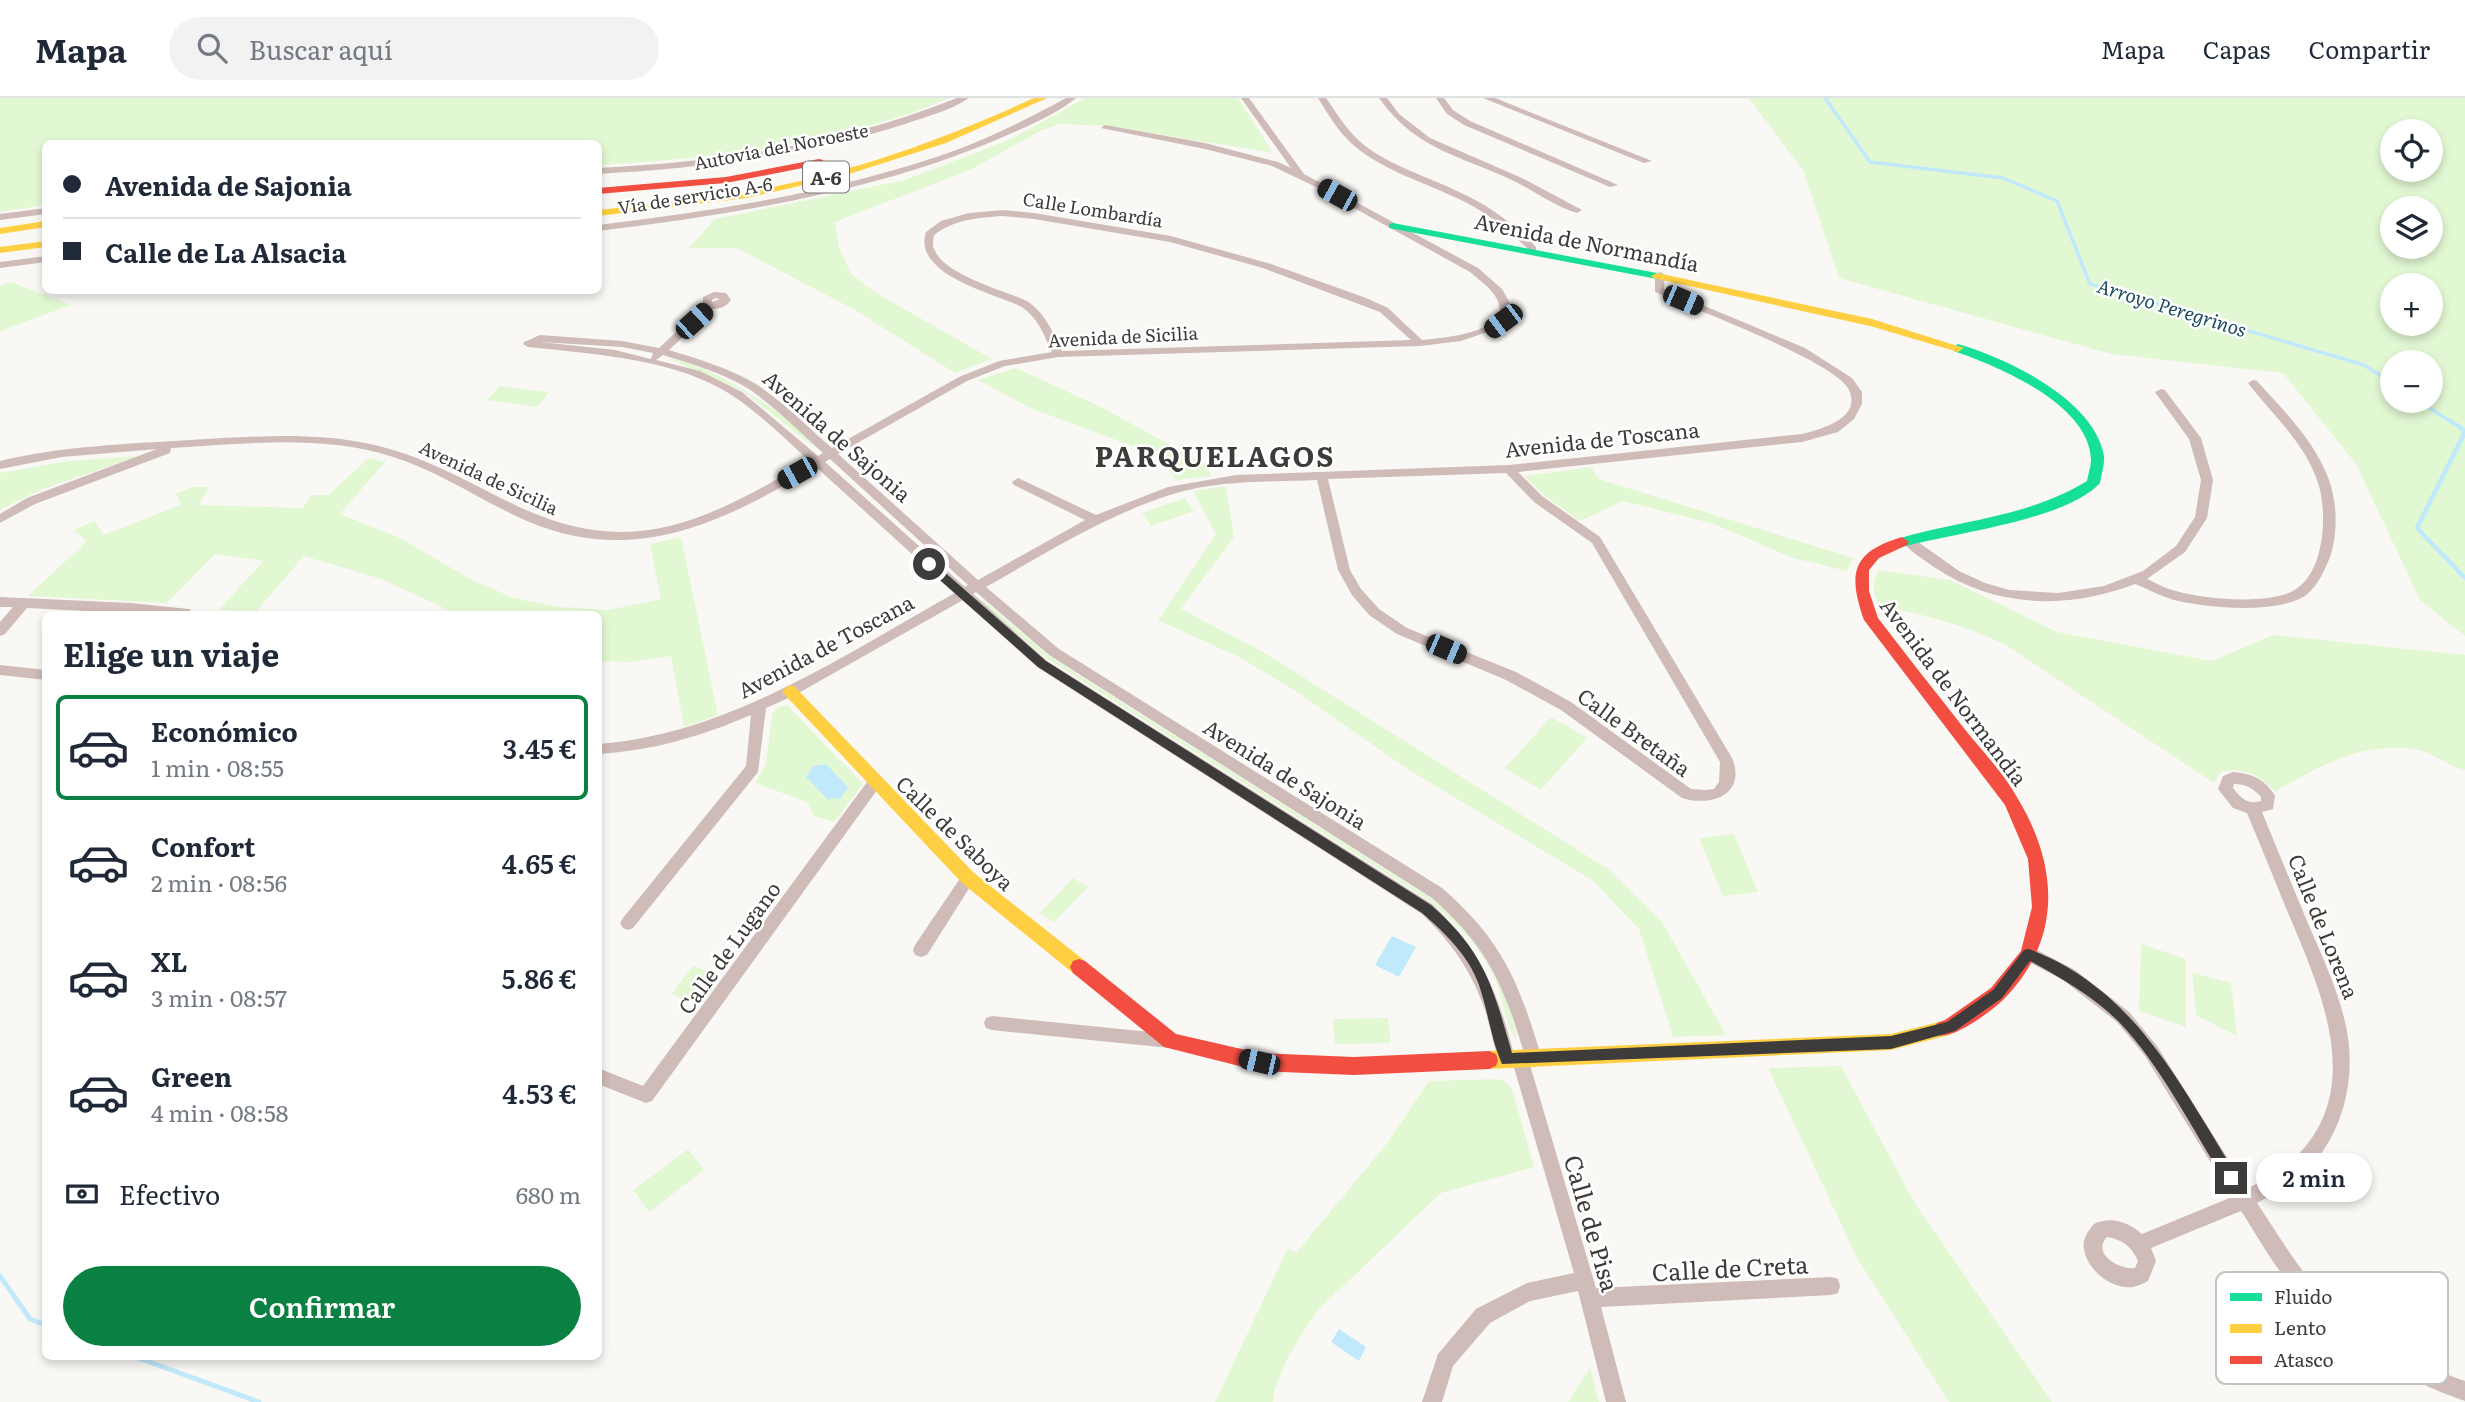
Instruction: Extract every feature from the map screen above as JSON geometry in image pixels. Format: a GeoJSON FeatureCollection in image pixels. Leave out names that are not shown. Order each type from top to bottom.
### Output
{"type":"FeatureCollection","features":[{"type":"Feature","properties":{"kind":"main road","name":"Autovía del Noroeste"},"geometry":{"type":"LineString","coordinates":[[602,191],[726,180],[813,163],[887,145],[951,122],[1004,98]]}},
{"type":"Feature","properties":{"kind":"main road","name":"Autovía del Noroeste"},"geometry":{"type":"LineString","coordinates":[[602,213],[728,197],[874,165],[973,131],[1042,98]]}},
{"type":"Feature","properties":{"kind":"main road"},"geometry":{"type":"LineString","coordinates":[[0,231],[42,225]]}},
{"type":"Feature","properties":{"kind":"main road","name":"Avenida de Normandía"},"geometry":{"type":"LineString","coordinates":[[1393,226],[1533,249],[1660,275],[1933,339],[1992,361],[2044,389],[2080,420],[2097,455],[2093,483],[2061,506],[2014,520],[1907,540],[1872,555],[1861,572],[1861,594],[1871,620],[2012,802],[2036,859],[2041,907],[2029,954],[1997,994],[1950,1027],[1891,1042],[1520,1059]]}},
{"type":"Feature","properties":{"kind":"main road"},"geometry":{"type":"LineString","coordinates":[[0,250],[42,245]]}},
{"type":"Feature","properties":{"kind":"main road","name":"Calle de Saboya"},"geometry":{"type":"LineString","coordinates":[[790,691],[968,878],[1171,1041],[1259,1062],[1354,1066],[1520,1059]]}},
{"type":"Feature","properties":{"kind":"street","name":"Vía de servicio A-6"},"geometry":{"type":"LineString","coordinates":[[602,171],[728,162],[800,150],[880,130],[965,98]]}},
{"type":"Feature","properties":{"kind":"street","name":"Vía de servicio A-6"},"geometry":{"type":"LineString","coordinates":[[602,227],[724,211],[828,190],[907,169],[986,141],[1073,98]]}},
{"type":"Feature","properties":{"kind":"street"},"geometry":{"type":"LineString","coordinates":[[1245,98],[1279,148],[1305,178]]}},
{"type":"Feature","properties":{"kind":"street"},"geometry":{"type":"LineString","coordinates":[[1322,98],[1345,132],[1361,147],[1385,162],[1469,200],[1512,228],[1533,249]]}},
{"type":"Feature","properties":{"kind":"street"},"geometry":{"type":"LineString","coordinates":[[1383,98],[1391,111],[1415,134],[1518,180],[1577,210]]}},
{"type":"Feature","properties":{"kind":"street"},"geometry":{"type":"LineString","coordinates":[[1440,98],[1450,112],[1467,123],[1613,185]]}},
{"type":"Feature","properties":{"kind":"street"},"geometry":{"type":"LineString","coordinates":[[1487,98],[1647,161]]}},
{"type":"Feature","properties":{"kind":"street","name":"Avenida de Sicilia"},"geometry":{"type":"LineString","coordinates":[[0,465],[76,451],[277,439],[322,440],[396,453],[524,517],[553,528],[589,535],[625,537],[662,532],[723,513],[963,379],[1003,363],[1058,354],[1420,343],[1468,339],[1489,332],[1503,321],[1507,309],[1496,285],[1474,270],[1305,178],[1275,164],[1206,146],[1105,128]]}},
{"type":"Feature","properties":{"kind":"street"},"geometry":{"type":"LineString","coordinates":[[1275,164],[1279,148]]}},
{"type":"Feature","properties":{"kind":"street"},"geometry":{"type":"LineString","coordinates":[[0,217],[42,212]]}},
{"type":"Feature","properties":{"kind":"street","name":"Calle Lombardía"},"geometry":{"type":"LineString","coordinates":[[1058,354],[1037,313],[1018,300],[954,273],[936,261],[928,248],[929,234],[944,223],[972,215],[1003,213],[1171,239],[1267,266],[1362,300],[1384,310],[1420,343]]}},
{"type":"Feature","properties":{"kind":"street"},"geometry":{"type":"LineString","coordinates":[[0,265],[42,260]]}},
{"type":"Feature","properties":{"kind":"street","name":"Avenida de Toscana"},"geometry":{"type":"LineString","coordinates":[[602,749],[638,746],[695,733],[759,706],[1095,520],[1151,497],[1207,483],[1267,477],[1509,470],[1802,438],[1834,429],[1850,416],[1856,404],[1856,391],[1848,380],[1801,350],[1659,290],[1660,275]]}},
{"type":"Feature","properties":{"kind":"street"},"geometry":{"type":"LineString","coordinates":[[656,356],[710,306]]}},
{"type":"Feature","properties":{"kind":"street","name":"Avenida de Sajonia"},"geometry":{"type":"LineString","coordinates":[[540,338],[584,340],[706,365],[751,386],[831,453],[1054,652],[1437,893],[1464,915],[1491,947],[1509,978],[1520,1059],[1485,982],[1469,954],[1447,927],[1427,909],[1042,664],[778,426],[738,394],[656,356],[528,344],[540,338]]}},
{"type":"Feature","properties":{"kind":"street"},"geometry":{"type":"LineString","coordinates":[[2138,580],[2174,596],[2246,602],[2285,599],[2300,594],[2319,570],[2327,547],[2330,519],[2324,481],[2305,445],[2253,383]]}},
{"type":"Feature","properties":{"kind":"street"},"geometry":{"type":"LineString","coordinates":[[1907,540],[1938,565],[1975,584],[2008,594],[2044,597],[2074,595],[2138,580],[2166,562],[2193,536],[2206,511],[2209,482],[2203,456],[2190,429],[2161,392]]}},
{"type":"Feature","properties":{"kind":"street"},"geometry":{"type":"LineString","coordinates":[[0,519],[31,501],[182,444]]}},
{"type":"Feature","properties":{"kind":"street","name":"Calle Bretaña"},"geometry":{"type":"LineString","coordinates":[[1322,477],[1344,570],[1356,592],[1374,612],[1402,631],[1511,676],[1566,706],[1687,794],[1707,798],[1721,793],[1729,781],[1727,762],[1596,540],[1538,499],[1509,470]]}},
{"type":"Feature","properties":{"kind":"street"},"geometry":{"type":"LineString","coordinates":[[1018,482],[1095,520]]}},
{"type":"Feature","properties":{"kind":"street"},"geometry":{"type":"LineString","coordinates":[[0,602],[144,611]]}},
{"type":"Feature","properties":{"kind":"street"},"geometry":{"type":"LineString","coordinates":[[0,631],[24,603]]}},
{"type":"Feature","properties":{"kind":"street"},"geometry":{"type":"LineString","coordinates":[[0,670],[42,675]]}},
{"type":"Feature","properties":{"kind":"street"},"geometry":{"type":"LineString","coordinates":[[628,923],[752,768],[759,706]]}},
{"type":"Feature","properties":{"kind":"street","name":"Calle de Lugano"},"geometry":{"type":"LineString","coordinates":[[602,1078],[646,1096],[875,782]]}},
{"type":"Feature","properties":{"kind":"street","name":"Calle de Lorena"},"geometry":{"type":"LineString","coordinates":[[2140,1244],[2244,1200],[2291,1173],[2320,1140],[2337,1105],[2344,1071],[2340,1035],[2331,997],[2253,809]]}},
{"type":"Feature","properties":{"kind":"street"},"geometry":{"type":"LineString","coordinates":[[921,950],[968,878]]}},
{"type":"Feature","properties":{"kind":"street"},"geometry":{"type":"LineString","coordinates":[[2029,954],[2069,975],[2123,1017],[2151,1051],[2244,1200],[2294,1272]]}},
{"type":"Feature","properties":{"kind":"street","name":"Calle de Saboya"},"geometry":{"type":"LineString","coordinates":[[992,1023],[1171,1041]]}},
{"type":"Feature","properties":{"kind":"street","name":"Calle de Pisa"},"geometry":{"type":"LineString","coordinates":[[1520,1059],[1587,1289],[1616,1402]]}},
{"type":"Feature","properties":{"kind":"street","name":"Calle de Creta"},"geometry":{"type":"LineString","coordinates":[[1432,1402],[1445,1361],[1483,1316],[1527,1292],[1831,1286]]}},
{"type":"Feature","properties":{"kind":"street"},"geometry":{"type":"LineString","coordinates":[[2445,1384],[2465,1391]]}},
{"type":"Feature","properties":{"kind":"green space"},"geometry":{"type":"Polygon","coordinates":[[[0,98],[949,98],[873,125],[771,148],[703,157],[602,165],[602,140],[42,140],[42,205],[0,212],[0,98]]]}},
{"type":"Feature","properties":{"kind":"green space"},"geometry":{"type":"Polygon","coordinates":[[[1085,98],[1238,98],[1273,153],[1107,126],[1061,124],[1042,130],[972,169],[835,222],[839,247],[851,274],[876,293],[992,359],[955,373],[855,310],[737,248],[689,248],[715,219],[905,180],[1011,139],[1085,98]]]}},
{"type":"Feature","properties":{"kind":"green space"},"geometry":{"type":"Polygon","coordinates":[[[1749,98],[2465,98],[2465,636],[2420,600],[2356,464],[2283,373],[2111,354],[1839,278],[1803,170],[1749,98]]]}},
{"type":"Feature","properties":{"kind":"green space"},"geometry":{"type":"Polygon","coordinates":[[[11,282],[71,305],[0,331],[0,286],[11,282]]]}},
{"type":"Feature","properties":{"kind":"green space"},"geometry":{"type":"Polygon","coordinates":[[[667,358],[703,369],[748,392],[789,421],[815,448],[743,391],[667,358]]]}},
{"type":"Feature","properties":{"kind":"green space"},"geometry":{"type":"Polygon","coordinates":[[[1016,368],[1099,406],[1205,464],[1212,476],[1176,480],[1157,455],[1030,408],[978,380],[1016,368]]]}},
{"type":"Feature","properties":{"kind":"green space"},"geometry":{"type":"Polygon","coordinates":[[[500,386],[549,392],[537,407],[487,400],[500,386]]]}},
{"type":"Feature","properties":{"kind":"green space"},"geometry":{"type":"Polygon","coordinates":[[[139,456],[40,490],[0,510],[0,473],[68,461],[139,456]]]}},
{"type":"Feature","properties":{"kind":"green space"},"geometry":{"type":"Polygon","coordinates":[[[369,458],[385,462],[340,514],[398,537],[474,581],[514,598],[560,607],[608,610],[661,599],[650,544],[681,537],[718,715],[684,727],[671,656],[631,662],[602,661],[602,611],[450,611],[381,579],[304,556],[257,611],[219,609],[264,561],[215,554],[167,603],[28,596],[87,541],[73,530],[95,521],[103,535],[181,505],[176,493],[193,487],[210,487],[198,505],[303,508],[312,495],[328,495],[369,458]]]}},
{"type":"Feature","properties":{"kind":"green space"},"geometry":{"type":"Polygon","coordinates":[[[1591,467],[1599,479],[1853,558],[1847,571],[1793,558],[1714,524],[1623,501],[1580,521],[1545,496],[1524,476],[1591,467]]]}},
{"type":"Feature","properties":{"kind":"green space"},"geometry":{"type":"Polygon","coordinates":[[[1226,486],[1234,537],[1181,609],[1263,652],[1608,869],[1662,922],[1726,1035],[1673,1037],[1639,929],[1592,880],[1409,770],[1294,690],[1241,658],[1158,620],[1216,534],[1193,491],[1226,486]]]}},
{"type":"Feature","properties":{"kind":"green space"},"geometry":{"type":"Polygon","coordinates":[[[1185,498],[1194,511],[1151,526],[1142,513],[1185,498]]]}},
{"type":"Feature","properties":{"kind":"green space"},"geometry":{"type":"Polygon","coordinates":[[[1879,570],[1950,580],[2057,632],[2212,661],[2273,635],[2465,655],[2465,770],[2421,751],[2395,748],[2376,749],[2341,758],[2307,773],[2275,792],[2264,781],[2244,771],[2221,772],[2214,783],[2007,646],[1944,621],[1879,606],[1874,588],[1879,570]]]}},
{"type":"Feature","properties":{"kind":"green space"},"geometry":{"type":"Polygon","coordinates":[[[983,600],[1049,656],[1446,910],[1488,961],[1503,991],[1516,1039],[1509,1027],[1491,970],[1477,948],[1450,918],[1430,901],[1046,658],[980,602],[983,600]]]}},
{"type":"Feature","properties":{"kind":"green space"},"geometry":{"type":"Polygon","coordinates":[[[787,705],[863,784],[834,822],[814,816],[807,802],[755,783],[766,764],[772,714],[778,707],[787,705]]]}},
{"type":"Feature","properties":{"kind":"green space"},"geometry":{"type":"Polygon","coordinates":[[[1551,717],[1587,738],[1541,790],[1505,768],[1551,717]]]}},
{"type":"Feature","properties":{"kind":"green space"},"geometry":{"type":"Polygon","coordinates":[[[1734,834],[1758,892],[1723,896],[1699,838],[1734,834]]]}},
{"type":"Feature","properties":{"kind":"green space"},"geometry":{"type":"Polygon","coordinates":[[[1073,878],[1088,887],[1054,922],[1040,913],[1073,878]]]}},
{"type":"Feature","properties":{"kind":"green space"},"geometry":{"type":"Polygon","coordinates":[[[2141,944],[2186,959],[2186,1027],[2139,1011],[2141,944]]]}},
{"type":"Feature","properties":{"kind":"green space"},"geometry":{"type":"Polygon","coordinates":[[[693,966],[719,976],[700,1005],[672,994],[693,966]]]}},
{"type":"Feature","properties":{"kind":"green space"},"geometry":{"type":"Polygon","coordinates":[[[2192,973],[2231,983],[2237,1036],[2196,1015],[2192,973]]]}},
{"type":"Feature","properties":{"kind":"green space"},"geometry":{"type":"Polygon","coordinates":[[[1388,1018],[1391,1043],[1335,1044],[1333,1019],[1388,1018]]]}},
{"type":"Feature","properties":{"kind":"green space"},"geometry":{"type":"Polygon","coordinates":[[[1841,1066],[1914,1202],[2052,1402],[1949,1402],[1857,1258],[1768,1068],[1841,1066]]]}},
{"type":"Feature","properties":{"kind":"green space"},"geometry":{"type":"Polygon","coordinates":[[[1498,1079],[1506,1082],[1512,1089],[1534,1167],[1441,1193],[1319,1309],[1284,1366],[1273,1402],[1215,1402],[1288,1248],[1296,1253],[1388,1142],[1429,1081],[1498,1079]]]}},
{"type":"Feature","properties":{"kind":"green space"},"geometry":{"type":"Polygon","coordinates":[[[688,1149],[704,1170],[649,1212],[633,1190],[688,1149]]]}},
{"type":"Feature","properties":{"kind":"green space"},"geometry":{"type":"Polygon","coordinates":[[[1590,1368],[1599,1402],[1568,1402],[1590,1368]]]}},
{"type":"Feature","properties":{"kind":"water"},"geometry":{"type":"Polygon","coordinates":[[[826,764],[848,787],[840,799],[828,800],[806,777],[813,766],[826,764]]]}},
{"type":"Feature","properties":{"kind":"water"},"geometry":{"type":"Polygon","coordinates":[[[1392,936],[1416,947],[1399,977],[1375,965],[1392,936]]]}},
{"type":"Feature","properties":{"kind":"water"},"geometry":{"type":"Polygon","coordinates":[[[1339,1329],[1366,1347],[1359,1361],[1331,1342],[1339,1329]]]}},
{"type":"Feature","properties":{"kind":"waterway","name":"Arroyo Peregrinos"},"geometry":{"type":"LineString","coordinates":[[1825,98],[1870,162],[2003,178],[2057,201],[2090,284],[2364,365],[2380,375]]}},
{"type":"Feature","properties":{"kind":"waterway","name":"Arroyo Peregrinos"},"geometry":{"type":"LineString","coordinates":[[2437,413],[2451,422]]}},
{"type":"Feature","properties":{"kind":"waterway","name":"Arroyo Peregrinos"},"geometry":{"type":"LineString","coordinates":[[2449,420],[2465,431]]}},
{"type":"Feature","properties":{"kind":"waterway","name":"Arroyo Peregrinos"},"geometry":{"type":"LineString","coordinates":[[2465,432],[2417,528],[2465,578]]}},
{"type":"Feature","properties":{"kind":"waterway"},"geometry":{"type":"LineString","coordinates":[[0,1276],[30,1319],[42,1324]]}},
{"type":"Feature","properties":{"kind":"waterway"},"geometry":{"type":"LineString","coordinates":[[144,1360],[259,1402]]}},
{"type":"Feature","properties":{"kind":"traffic: fast"},"geometry":{"type":"LineString","coordinates":[[1393,226],[1657,276]]}},
{"type":"Feature","properties":{"kind":"traffic: fast"},"geometry":{"type":"LineString","coordinates":[[1902,542],[2046,508],[2093,483],[2097,456],[2091,437],[2079,419],[2062,402],[2020,375],[1958,348]]}},
{"type":"Feature","properties":{"kind":"traffic: slow"},"geometry":{"type":"LineString","coordinates":[[602,213],[747,195],[839,174],[908,153],[1042,98]]}},
{"type":"Feature","properties":{"kind":"traffic: slow"},"geometry":{"type":"LineString","coordinates":[[0,231],[42,225]]}},
{"type":"Feature","properties":{"kind":"traffic: slow"},"geometry":{"type":"LineString","coordinates":[[0,250],[42,245]]}},
{"type":"Feature","properties":{"kind":"traffic: slow"},"geometry":{"type":"LineString","coordinates":[[1657,276],[1872,323],[1958,348]]}},
{"type":"Feature","properties":{"kind":"traffic: slow"},"geometry":{"type":"LineString","coordinates":[[790,691],[968,878],[1079,967]]}},
{"type":"Feature","properties":{"kind":"traffic: slow"},"geometry":{"type":"LineString","coordinates":[[1489,1060],[1891,1042],[1943,1029]]}},
{"type":"Feature","properties":{"kind":"traffic: jam"},"geometry":{"type":"LineString","coordinates":[[602,191],[726,180],[819,162]]}},
{"type":"Feature","properties":{"kind":"traffic: jam"},"geometry":{"type":"LineString","coordinates":[[1902,542],[1875,554],[1862,570],[1862,591],[1871,620],[2012,802],[2036,859],[2041,907],[2029,954],[1997,994],[1950,1027],[1943,1029]]}},
{"type":"Feature","properties":{"kind":"traffic: jam"},"geometry":{"type":"LineString","coordinates":[[1079,967],[1171,1041],[1259,1062],[1354,1066],[1489,1060]]}},
{"type":"Feature","properties":{"kind":"district","name":"PARQUELAGOS"},"geometry":{"type":"Point","coordinates":[1215,455]}},
{"type":"Feature","properties":{"kind":"route"},"geometry":{"type":"LineString","coordinates":[[929,564],[1042,664],[1427,909],[1447,927],[1469,954],[1485,982],[1507,1060],[1891,1042],[1950,1027],[1997,994],[2029,954],[2069,975],[2123,1017],[2151,1051],[2231,1178]]}}]}
